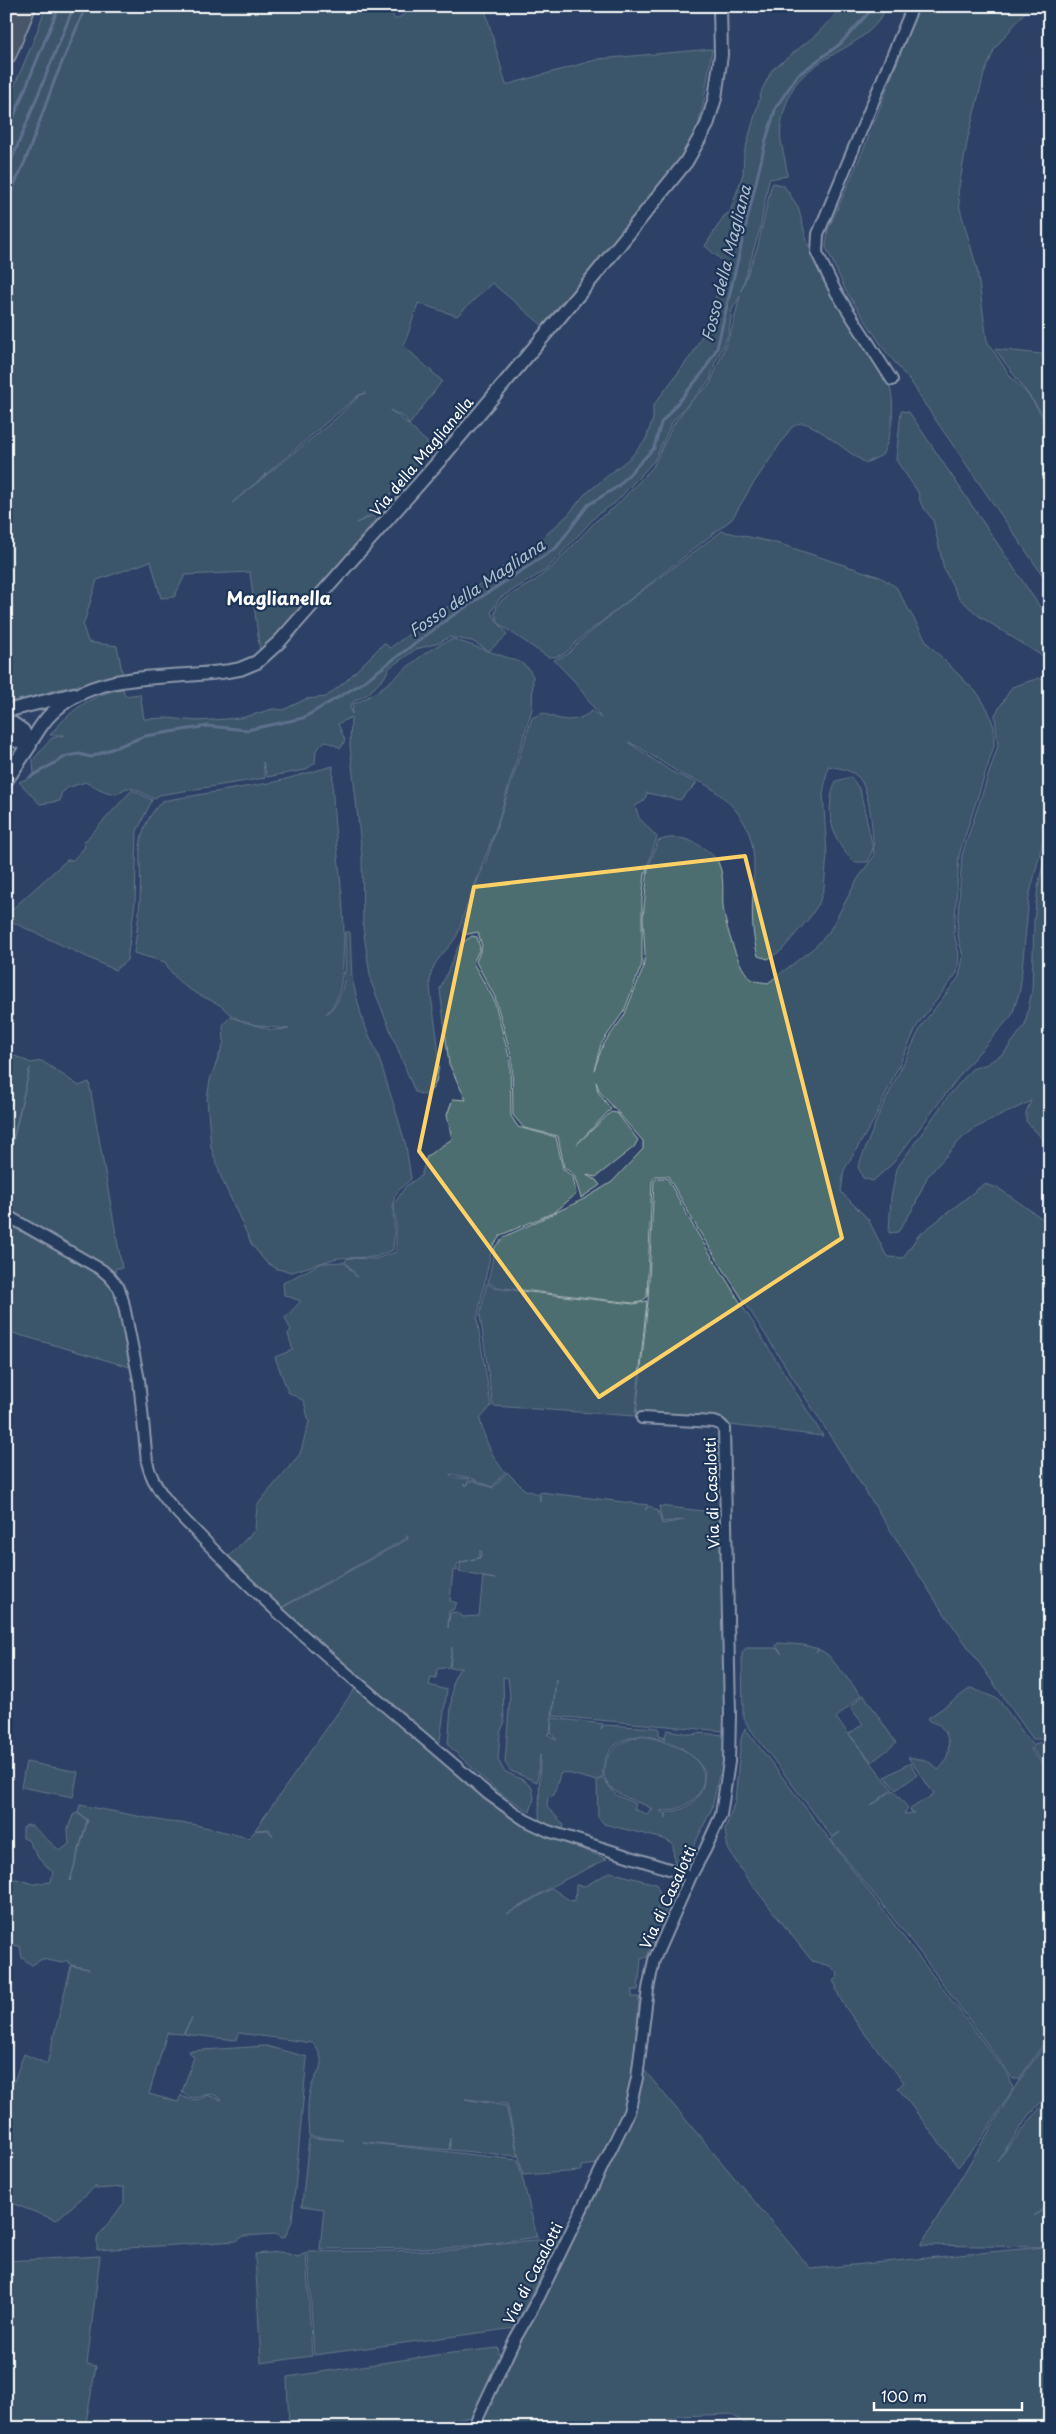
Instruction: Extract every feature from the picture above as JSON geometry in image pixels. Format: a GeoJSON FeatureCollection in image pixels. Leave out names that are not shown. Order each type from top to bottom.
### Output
{"type":"FeatureCollection","features":[{"type":"Feature","properties":{"kind":"highway"},"geometry":{"type":"LineString","coordinates":[[6,56],[26,6]]}},
{"type":"Feature","properties":{"kind":"main road"},"geometry":{"type":"LineString","coordinates":[[6,720],[22,731],[29,745]]}},
{"type":"Feature","properties":{"kind":"main road","name":"Via della Maglianella"},"geometry":{"type":"LineString","coordinates":[[6,779],[29,745]]}},
{"type":"Feature","properties":{"kind":"street","name":"Via della Maglianella"},"geometry":{"type":"LineString","coordinates":[[29,745],[52,713],[67,701],[84,692],[125,681],[222,672],[243,668],[265,656],[291,629],[440,460],[596,275],[686,162],[707,125],[715,98],[721,54],[720,6]]}},
{"type":"Feature","properties":{"kind":"street"},"geometry":{"type":"LineString","coordinates":[[892,380],[836,292],[817,253],[817,244],[818,234],[913,6]]}},
{"type":"Feature","properties":{"kind":"street"},"geometry":{"type":"LineString","coordinates":[[6,711],[27,707],[55,697],[84,692]]}},
{"type":"Feature","properties":{"kind":"street"},"geometry":{"type":"LineString","coordinates":[[6,737],[29,745]]}},
{"type":"Feature","properties":{"kind":"street"},"geometry":{"type":"LineString","coordinates":[[6,1215],[102,1270],[116,1283],[123,1301],[133,1346],[146,1462],[152,1480],[184,1518],[268,1604],[488,1794],[525,1820],[562,1837],[691,1876]]}},
{"type":"Feature","properties":{"kind":"street","name":"Via di Casalotti"},"geometry":{"type":"LineString","coordinates":[[473,2428],[515,2339],[539,2297],[625,2120],[637,2078],[651,1970],[658,1950],[720,1815],[730,1762],[725,1433],[722,1425],[714,1422],[642,1418]]}},
{"type":"Feature","properties":{"kind":"highlighted area"},"geometry":{"type":"Polygon","coordinates":[[[745,856],[842,1238],[599,1397],[419,1151],[474,887],[745,856]]]}},
{"type":"Feature","properties":{"kind":"green space"},"geometry":{"type":"Polygon","coordinates":[[[46,6],[389,6],[395,20],[418,6],[484,6],[506,85],[599,59],[712,49],[696,136],[662,184],[546,322],[542,325],[492,283],[457,316],[418,303],[404,346],[442,381],[409,425],[405,418],[390,410],[427,442],[427,454],[373,514],[356,523],[373,516],[376,519],[306,604],[260,652],[250,572],[185,575],[174,597],[161,598],[151,561],[97,580],[83,626],[88,642],[117,646],[123,676],[54,690],[20,704],[6,707],[6,105],[34,40],[46,6]],[[366,393],[359,395],[232,503],[333,421],[360,395],[366,393]]]}},
{"type":"Feature","properties":{"kind":"green space"},"geometry":{"type":"Polygon","coordinates":[[[843,6],[887,6],[871,30],[810,70],[792,90],[785,108],[780,132],[787,176],[769,179],[760,229],[741,291],[758,246],[771,187],[773,183],[784,186],[798,207],[808,245],[888,380],[893,408],[889,437],[882,455],[866,463],[807,424],[802,423],[791,428],[732,519],[577,641],[568,651],[561,655],[548,657],[500,625],[507,635],[489,651],[472,641],[449,637],[439,643],[416,649],[389,668],[384,678],[368,694],[354,701],[350,706],[352,714],[353,704],[379,690],[426,653],[453,639],[520,662],[528,668],[533,676],[532,709],[495,831],[468,903],[486,861],[532,718],[543,713],[568,720],[580,718],[592,711],[601,718],[576,683],[554,660],[568,654],[579,642],[618,609],[722,531],[780,544],[880,577],[896,587],[928,644],[978,694],[988,710],[994,727],[994,746],[959,855],[954,933],[959,955],[957,973],[918,1024],[874,1120],[844,1170],[841,1192],[868,1219],[885,1253],[889,1257],[903,1258],[918,1236],[984,1184],[998,1188],[1050,1224],[1050,1748],[1041,1739],[1033,1739],[939,1606],[699,1231],[668,1176],[656,1176],[652,1181],[647,1297],[641,1302],[633,1303],[496,1287],[488,1282],[495,1247],[504,1237],[586,1198],[612,1182],[643,1149],[643,1141],[600,1092],[596,1082],[598,1092],[611,1109],[577,1144],[611,1112],[617,1113],[638,1140],[634,1147],[596,1177],[586,1175],[596,1180],[600,1185],[581,1198],[574,1175],[564,1167],[558,1136],[524,1128],[513,1115],[512,1058],[495,997],[476,962],[482,946],[478,932],[463,935],[462,931],[468,904],[455,939],[437,961],[431,974],[431,994],[438,1043],[439,1060],[437,1075],[433,1087],[425,1095],[415,1092],[371,982],[363,927],[362,855],[350,746],[351,717],[338,724],[345,740],[341,748],[325,741],[316,750],[315,763],[305,770],[267,777],[263,762],[265,778],[159,795],[154,799],[135,789],[126,788],[117,794],[106,792],[85,782],[67,788],[61,794],[60,801],[40,804],[19,782],[34,776],[33,760],[52,738],[64,735],[50,735],[65,718],[91,699],[111,691],[123,689],[125,696],[140,694],[144,719],[167,718],[197,721],[241,718],[273,709],[283,710],[306,699],[326,697],[346,681],[384,643],[390,648],[537,543],[569,514],[584,495],[631,457],[646,439],[653,419],[653,406],[693,353],[711,318],[724,262],[705,246],[724,216],[730,212],[743,174],[744,154],[762,90],[772,70],[817,34],[843,6]],[[740,296],[732,310],[729,333],[715,363],[710,380],[691,402],[710,384],[732,329],[740,296]],[[690,403],[672,422],[654,461],[615,503],[598,514],[546,570],[500,598],[491,612],[498,623],[495,614],[497,606],[502,600],[536,580],[552,567],[597,520],[615,507],[653,467],[673,425],[690,403]],[[628,742],[672,772],[697,783],[680,800],[647,793],[644,801],[635,806],[639,818],[657,837],[645,874],[642,900],[642,964],[624,1011],[601,1044],[594,1070],[603,1045],[624,1016],[643,969],[645,954],[643,918],[648,868],[658,841],[672,838],[686,839],[704,849],[716,859],[722,873],[724,914],[737,958],[747,975],[753,980],[768,983],[815,947],[829,932],[857,880],[874,856],[870,813],[862,782],[851,772],[828,766],[823,794],[827,855],[824,888],[819,903],[810,917],[782,950],[768,959],[758,956],[753,931],[754,864],[752,844],[745,824],[731,805],[708,786],[683,775],[628,742]]]}},
{"type":"Feature","properties":{"kind":"green space"},"geometry":{"type":"Polygon","coordinates":[[[919,6],[1030,6],[995,48],[984,74],[968,137],[958,192],[960,209],[977,269],[987,341],[1010,376],[1030,397],[1050,428],[1050,586],[914,386],[884,349],[846,291],[826,247],[828,230],[865,146],[919,6]]]}},
{"type":"Feature","properties":{"kind":"green space"},"geometry":{"type":"Polygon","coordinates":[[[995,349],[1050,355],[1050,424],[995,349]]]}},
{"type":"Feature","properties":{"kind":"green space"},"geometry":{"type":"Polygon","coordinates":[[[901,411],[909,412],[1050,622],[1050,661],[979,616],[959,598],[944,569],[933,520],[921,504],[918,492],[896,460],[901,411]]]}},
{"type":"Feature","properties":{"kind":"green space"},"geometry":{"type":"Polygon","coordinates":[[[1039,678],[1050,685],[1050,813],[1029,897],[1020,990],[1012,1015],[967,1066],[893,1163],[873,1181],[863,1178],[858,1167],[879,1114],[922,1025],[959,977],[963,957],[957,931],[962,855],[998,746],[995,715],[1012,687],[1039,678]]]}},
{"type":"Feature","properties":{"kind":"green space"},"geometry":{"type":"Polygon","coordinates":[[[333,766],[334,815],[344,937],[340,987],[334,1004],[326,1014],[334,1006],[343,988],[345,932],[350,932],[352,979],[363,1022],[378,1055],[397,1115],[406,1146],[411,1179],[399,1190],[394,1200],[393,1250],[375,1257],[337,1258],[292,1272],[277,1269],[265,1261],[252,1245],[221,1177],[211,1147],[207,1099],[210,1080],[224,1042],[223,1025],[230,1017],[242,1021],[228,1013],[220,1005],[187,988],[170,971],[165,962],[134,953],[140,899],[140,847],[145,825],[162,801],[275,782],[333,766]],[[251,1024],[271,1030],[289,1029],[266,1027],[251,1024]]]}},
{"type":"Feature","properties":{"kind":"green space"},"geometry":{"type":"Polygon","coordinates":[[[851,777],[860,790],[873,848],[868,862],[854,862],[846,854],[835,835],[832,824],[830,813],[832,792],[836,781],[851,777]]]}},
{"type":"Feature","properties":{"kind":"green space"},"geometry":{"type":"Polygon","coordinates":[[[132,790],[152,800],[137,831],[135,902],[127,960],[115,970],[6,919],[6,904],[11,910],[67,860],[73,860],[85,847],[83,843],[132,790]]]}},
{"type":"Feature","properties":{"kind":"green space"},"geometry":{"type":"Polygon","coordinates":[[[1050,832],[1050,1147],[1026,1121],[1026,1112],[1031,1101],[975,1128],[961,1139],[927,1177],[914,1207],[898,1232],[889,1233],[891,1197],[897,1168],[949,1095],[972,1069],[987,1064],[1004,1053],[1025,1025],[1032,990],[1034,921],[1038,887],[1050,832]]]}},
{"type":"Feature","properties":{"kind":"green space"},"geometry":{"type":"Polygon","coordinates":[[[472,936],[477,937],[480,948],[473,963],[494,1000],[510,1060],[511,1116],[518,1127],[556,1137],[563,1169],[573,1177],[576,1194],[555,1212],[501,1235],[492,1247],[477,1319],[491,1406],[480,1419],[489,1447],[505,1472],[492,1487],[471,1478],[450,1474],[451,1477],[470,1479],[466,1485],[463,1484],[466,1486],[472,1480],[493,1488],[507,1472],[525,1490],[539,1494],[540,1501],[540,1492],[648,1505],[645,1510],[650,1506],[658,1511],[662,1524],[684,1520],[662,1522],[659,1506],[720,1513],[722,1522],[724,1731],[553,1716],[556,1679],[550,1733],[547,1734],[557,1740],[551,1733],[552,1718],[603,1724],[600,1730],[604,1725],[659,1728],[659,1735],[665,1737],[667,1730],[696,1735],[696,1733],[724,1735],[723,1776],[719,1775],[712,1808],[687,1860],[674,1861],[673,1844],[664,1839],[604,1824],[598,1817],[597,1781],[564,1772],[560,1774],[554,1795],[548,1797],[547,1807],[564,1825],[562,1835],[540,1826],[540,1755],[537,1782],[511,1771],[505,1763],[510,1695],[508,1678],[503,1677],[504,1724],[500,1733],[498,1760],[504,1771],[525,1781],[532,1788],[534,1798],[530,1812],[497,1791],[448,1745],[453,1681],[458,1671],[462,1668],[450,1668],[452,1647],[449,1667],[437,1669],[436,1678],[431,1677],[429,1685],[447,1690],[439,1747],[280,1609],[408,1539],[407,1535],[407,1538],[280,1608],[228,1557],[255,1530],[257,1505],[300,1454],[309,1422],[304,1401],[288,1392],[275,1357],[293,1350],[288,1334],[291,1330],[285,1318],[301,1301],[284,1295],[283,1283],[322,1263],[344,1262],[357,1277],[345,1261],[348,1258],[375,1259],[396,1252],[394,1204],[406,1186],[421,1176],[427,1156],[452,1139],[447,1115],[453,1099],[466,1100],[449,1064],[440,989],[459,945],[472,936]],[[461,1563],[457,1564],[457,1571],[453,1570],[450,1601],[457,1603],[453,1610],[449,1611],[448,1628],[450,1613],[457,1612],[463,1617],[479,1616],[483,1577],[495,1579],[459,1572],[461,1563]],[[644,1735],[626,1739],[613,1747],[605,1759],[603,1777],[597,1780],[603,1778],[616,1795],[636,1804],[634,1809],[648,1815],[650,1809],[653,1809],[618,1793],[610,1786],[605,1778],[606,1761],[617,1747],[634,1738],[649,1737],[688,1753],[671,1743],[644,1735]],[[701,1790],[689,1803],[670,1810],[660,1811],[665,1813],[666,1818],[666,1813],[685,1808],[698,1796],[701,1790]]]}},
{"type":"Feature","properties":{"kind":"green space"},"geometry":{"type":"Polygon","coordinates":[[[6,1052],[31,1063],[42,1061],[79,1086],[89,1082],[122,1268],[116,1268],[114,1275],[15,1218],[10,1208],[6,1207],[6,1172],[30,1068],[6,1167],[6,1052]]]}},
{"type":"Feature","properties":{"kind":"green space"},"geometry":{"type":"Polygon","coordinates":[[[658,1178],[667,1178],[696,1231],[823,1436],[730,1425],[726,1420],[642,1412],[636,1416],[648,1300],[654,1181],[658,1178]]]}},
{"type":"Feature","properties":{"kind":"green space"},"geometry":{"type":"Polygon","coordinates":[[[7,1224],[89,1269],[109,1284],[118,1298],[130,1367],[6,1331],[7,1224]]]}},
{"type":"Feature","properties":{"kind":"green space"},"geometry":{"type":"Polygon","coordinates":[[[487,1283],[494,1288],[634,1304],[647,1301],[635,1416],[493,1406],[480,1315],[487,1283]]]}},
{"type":"Feature","properties":{"kind":"green space"},"geometry":{"type":"Polygon","coordinates":[[[778,1643],[803,1645],[819,1649],[816,1652],[820,1650],[828,1655],[861,1695],[836,1718],[892,1789],[871,1806],[893,1790],[908,1808],[904,1814],[914,1813],[909,1810],[934,1794],[908,1757],[928,1762],[938,1770],[942,1766],[949,1749],[947,1737],[939,1725],[927,1719],[971,1688],[998,1699],[1033,1746],[1039,1742],[1050,1754],[1050,1772],[1032,1748],[1031,1750],[1050,1774],[1050,2034],[1019,2079],[1013,2079],[915,1946],[831,1840],[840,1832],[832,1837],[748,1726],[743,1716],[742,1653],[746,1648],[776,1648],[782,1654],[776,1646],[778,1643]]]}},
{"type":"Feature","properties":{"kind":"green space"},"geometry":{"type":"Polygon","coordinates":[[[356,1687],[504,1814],[530,1829],[607,1859],[556,1884],[507,1914],[552,1888],[569,1900],[575,1901],[576,1885],[585,1886],[610,1872],[656,1884],[662,1899],[657,1909],[666,1910],[657,1930],[654,1929],[651,1935],[654,1936],[647,1957],[641,1959],[638,1990],[632,1990],[632,1997],[639,1997],[637,2042],[631,2087],[620,2122],[597,2164],[581,2166],[581,2171],[523,2175],[507,2104],[465,2099],[506,2106],[518,2156],[450,2150],[450,2138],[449,2150],[363,2142],[518,2160],[537,2237],[457,2248],[320,2249],[324,2209],[302,2206],[309,2138],[344,2140],[309,2136],[308,2110],[310,2091],[321,2065],[318,2050],[313,2043],[239,2033],[236,2040],[184,2034],[192,2018],[183,2034],[167,2033],[149,2094],[178,2102],[181,2095],[191,2100],[200,2099],[207,2095],[192,2098],[182,2092],[194,2057],[188,2051],[266,2046],[307,2057],[292,2221],[285,2237],[281,2238],[275,2234],[244,2236],[236,2241],[97,2250],[97,2238],[124,2203],[124,2187],[96,2189],[96,2186],[56,2220],[6,2201],[6,2103],[24,2054],[47,2064],[71,1966],[89,1969],[71,1965],[67,1960],[62,1963],[42,1959],[32,1965],[22,1958],[20,1946],[12,1945],[12,1949],[6,1952],[6,1920],[10,1920],[14,1912],[9,1907],[14,1895],[12,1890],[6,1887],[6,1881],[16,1879],[34,1884],[51,1882],[53,1872],[39,1859],[28,1840],[23,1838],[23,1828],[27,1825],[32,1826],[60,1851],[69,1844],[68,1829],[73,1815],[77,1813],[87,1820],[70,1881],[88,1820],[78,1813],[80,1805],[168,1822],[192,1824],[249,1838],[255,1831],[268,1830],[273,1836],[269,1829],[255,1830],[356,1687]],[[207,2095],[222,2100],[217,2096],[207,2095]]]}},
{"type":"Feature","properties":{"kind":"green space"},"geometry":{"type":"Polygon","coordinates":[[[864,1695],[896,1743],[872,1762],[849,1734],[863,1724],[850,1707],[864,1695]]]}},
{"type":"Feature","properties":{"kind":"green space"},"geometry":{"type":"Polygon","coordinates":[[[745,1728],[1009,2076],[1013,2089],[981,2139],[958,2167],[898,2088],[904,2082],[853,2019],[844,2005],[833,1981],[838,1976],[837,1972],[830,1966],[812,1961],[746,1877],[728,1849],[725,1830],[735,1801],[741,1739],[745,1728]]]}},
{"type":"Feature","properties":{"kind":"green space"},"geometry":{"type":"Polygon","coordinates":[[[26,1762],[78,1772],[73,1797],[21,1787],[26,1762]]]}},
{"type":"Feature","properties":{"kind":"green space"},"geometry":{"type":"Polygon","coordinates":[[[910,1763],[917,1775],[896,1790],[885,1777],[910,1763]]]}},
{"type":"Feature","properties":{"kind":"green space"},"geometry":{"type":"Polygon","coordinates":[[[1050,2037],[1050,2093],[1031,2113],[997,2161],[1050,2096],[1050,2203],[1034,2216],[1050,2205],[1050,2232],[1045,2232],[1050,2233],[1050,2428],[752,2428],[731,2414],[679,2416],[662,2423],[636,2428],[592,2428],[565,2423],[564,2428],[478,2428],[564,2253],[584,2218],[621,2130],[639,2064],[811,2269],[1043,2247],[921,2245],[1017,2084],[1050,2037]]]}},
{"type":"Feature","properties":{"kind":"green space"},"geometry":{"type":"Polygon","coordinates":[[[560,2238],[515,2328],[314,2355],[308,2252],[458,2250],[489,2244],[560,2238]]]}},
{"type":"Feature","properties":{"kind":"green space"},"geometry":{"type":"Polygon","coordinates":[[[281,2252],[298,2257],[306,2253],[312,2356],[261,2363],[255,2254],[281,2252]]]}},
{"type":"Feature","properties":{"kind":"green space"},"geometry":{"type":"Polygon","coordinates":[[[100,2256],[87,2364],[96,2366],[85,2428],[6,2428],[6,2261],[100,2256]]]}},
{"type":"Feature","properties":{"kind":"green space"},"geometry":{"type":"Polygon","coordinates":[[[498,2348],[500,2358],[473,2417],[365,2428],[289,2428],[287,2377],[443,2354],[498,2348]]]}},
{"type":"Feature","properties":{"kind":"waterway"},"geometry":{"type":"LineString","coordinates":[[6,136],[59,6]]}},
{"type":"Feature","properties":{"kind":"waterway"},"geometry":{"type":"LineString","coordinates":[[6,174],[74,6]]}},
{"type":"Feature","properties":{"kind":"waterway"},"geometry":{"type":"LineString","coordinates":[[6,202],[26,159],[55,79],[86,6]]}},
{"type":"Feature","properties":{"kind":"waterway","name":"Fosso della Magliana"},"geometry":{"type":"LineString","coordinates":[[30,777],[67,756],[79,754],[91,757],[145,736],[208,726],[247,730],[303,718],[359,685],[452,616],[556,548],[588,505],[617,487],[654,448],[661,423],[704,371],[717,348],[766,140],[776,107],[798,75],[840,44],[875,6]]}},
{"type":"Feature","properties":{"kind":"district","name":"Maglianella"},"geometry":{"type":"Point","coordinates":[279,597]}}]}
